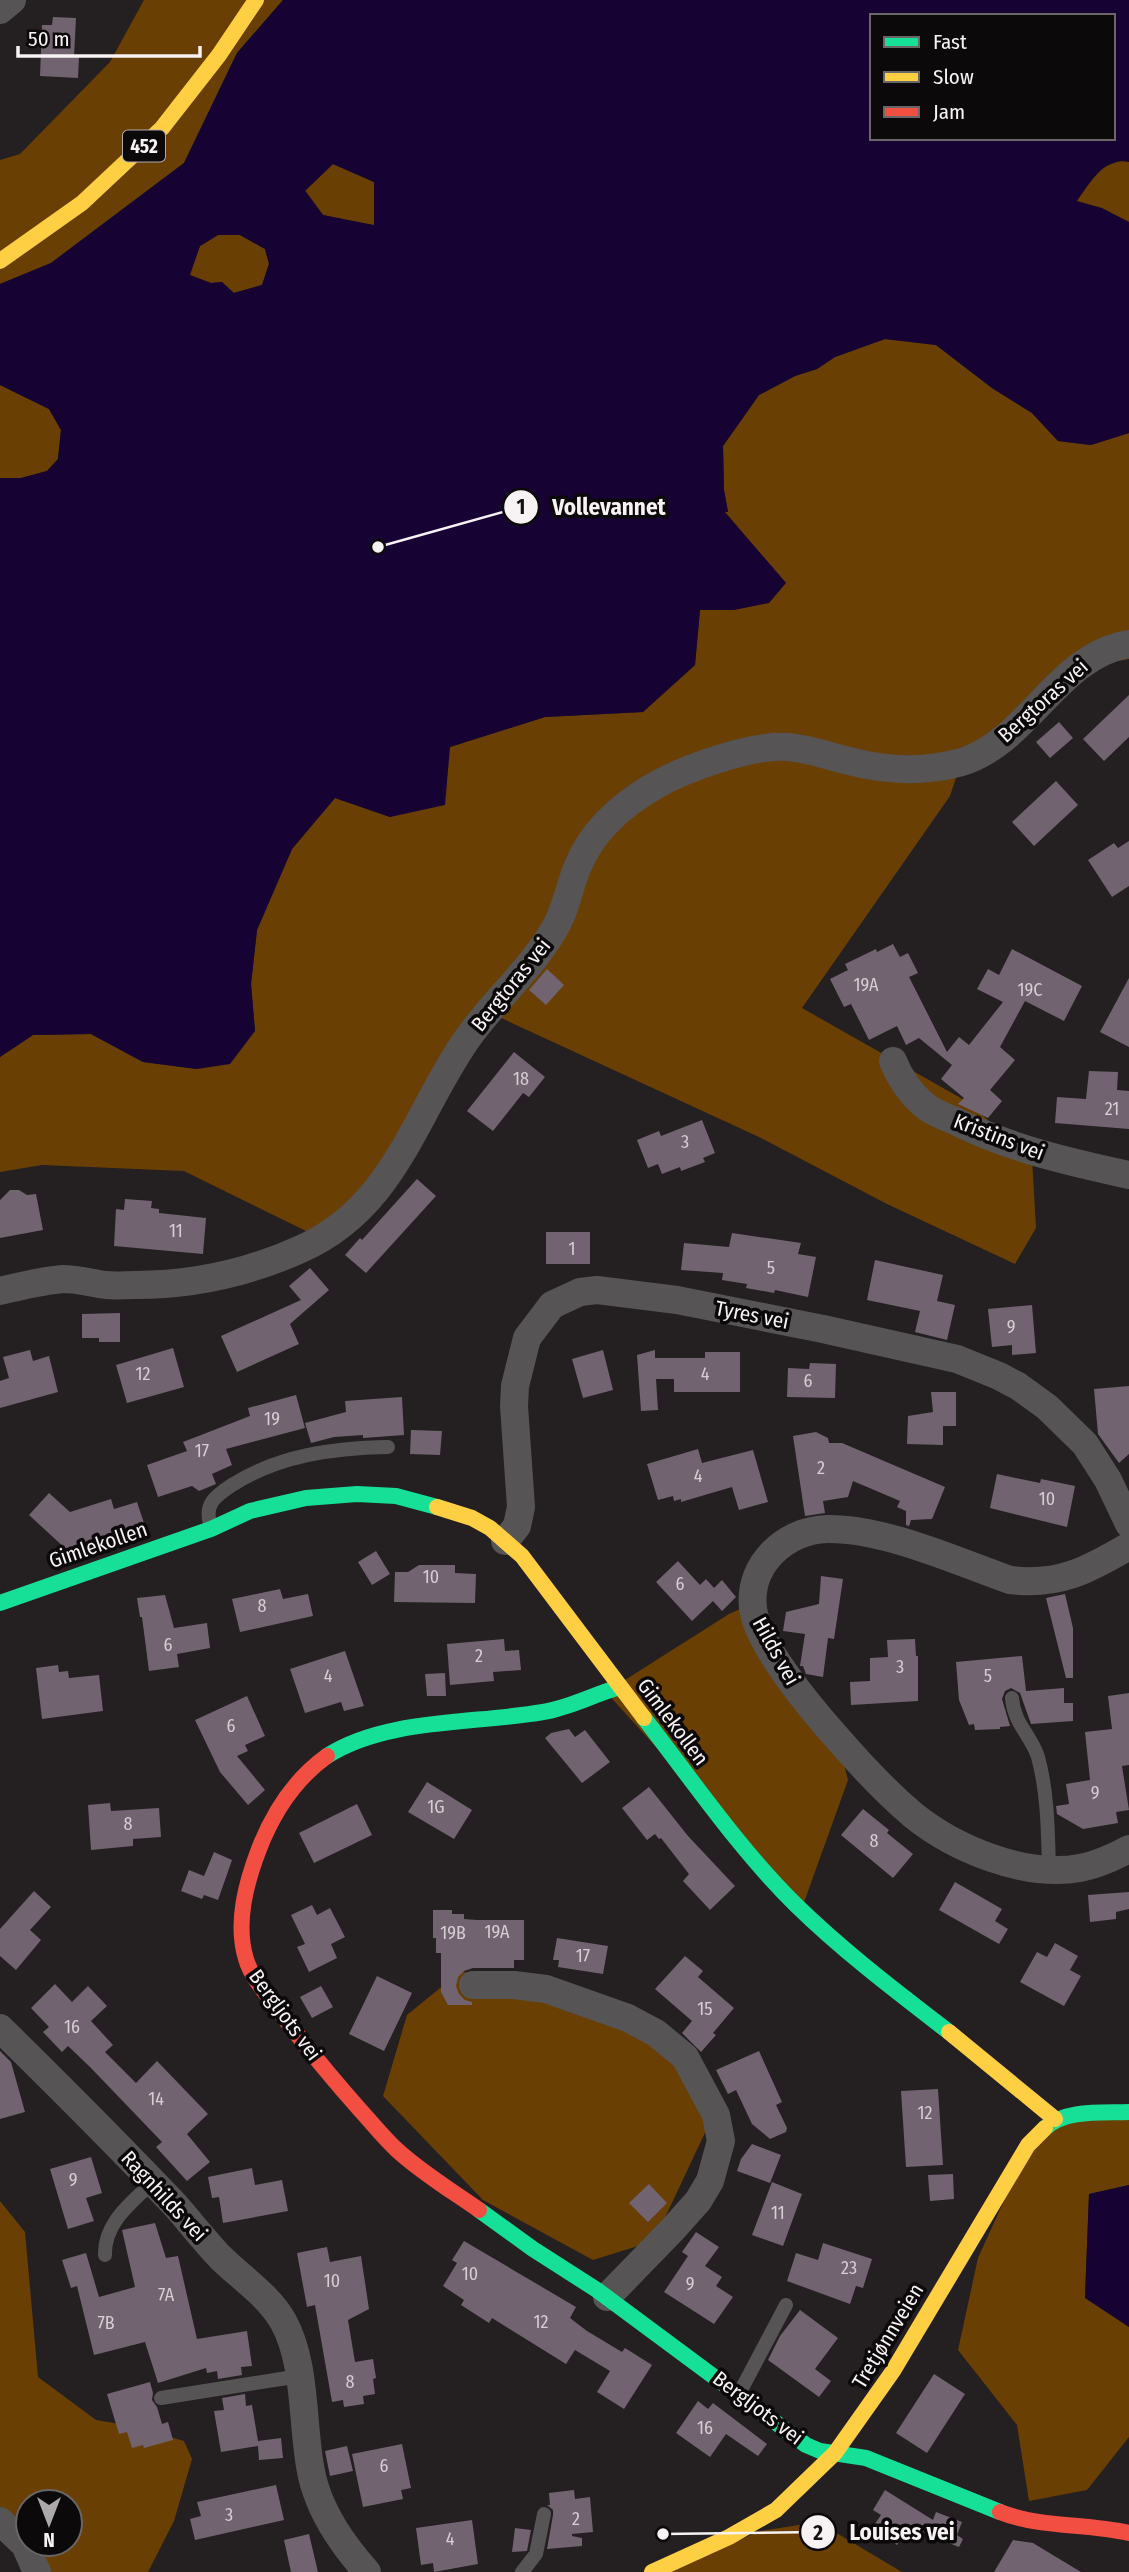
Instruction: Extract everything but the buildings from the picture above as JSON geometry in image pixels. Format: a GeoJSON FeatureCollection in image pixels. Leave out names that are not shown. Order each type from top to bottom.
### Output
{"type":"FeatureCollection","features":[{"type":"Feature","properties":{"kind":"street"},"geometry":{"type":"LineString","coordinates":[[0,10],[12,0]]}},
{"type":"Feature","properties":{"kind":"street","name":"452"},"geometry":{"type":"LineString","coordinates":[[0,261],[82,203],[162,128],[219,55],[256,0]]}},
{"type":"Feature","properties":{"kind":"street","name":"Bergtoras vei"},"geometry":{"type":"LineString","coordinates":[[0,1291],[65,1279],[107,1285],[185,1284],[241,1273],[331,1233],[354,1214],[381,1184],[422,1121],[463,1045],[496,1002],[534,960],[552,934],[567,902],[578,865],[598,831],[611,818],[656,785],[714,761],[770,747],[805,749],[851,762],[896,770],[918,770],[964,761],[985,751],[1009,734],[1093,657],[1129,644]]}},
{"type":"Feature","properties":{"kind":"street","name":"Kristins vei"},"geometry":{"type":"LineString","coordinates":[[893,1061],[908,1089],[926,1107],[966,1127],[990,1138],[1067,1162],[1129,1175]]}},
{"type":"Feature","properties":{"kind":"street","name":"Tyres vei"},"geometry":{"type":"LineString","coordinates":[[505,1541],[517,1526],[521,1507],[514,1406],[515,1386],[527,1338],[552,1305],[580,1292],[597,1290],[677,1300],[823,1329],[957,1359],[999,1376],[1047,1407],[1085,1444],[1108,1480],[1129,1524]]}},
{"type":"Feature","properties":{"kind":"street","name":"Gimlekollen"},"geometry":{"type":"LineString","coordinates":[[0,1603],[211,1529],[250,1511],[306,1498],[357,1494],[396,1496],[453,1511],[481,1523],[522,1556],[751,1857],[797,1906],[1055,2119]]}},
{"type":"Feature","properties":{"kind":"street","name":"Hilds vei"},"geometry":{"type":"LineString","coordinates":[[1129,1546],[1086,1570],[1062,1579],[1026,1582],[1010,1580],[884,1537],[851,1530],[827,1529],[800,1534],[781,1544],[763,1565],[753,1590],[753,1609],[757,1624],[800,1695],[863,1768],[926,1825],[1003,1862],[1049,1871],[1081,1868],[1129,1849]]}},
{"type":"Feature","properties":{"kind":"street","name":"Bergljots vei"},"geometry":{"type":"LineString","coordinates":[[620,1687],[557,1709],[405,1730],[340,1748],[325,1757],[299,1783],[274,1817],[251,1874],[243,1914],[245,1956],[258,1981],[289,2027],[316,2060],[396,2149],[481,2213],[607,2297],[807,2445],[820,2451],[866,2458],[940,2490],[1018,2519],[1075,2524],[1129,2533]]}},
{"type":"Feature","properties":{"kind":"street"},"geometry":{"type":"LineString","coordinates":[[473,1985],[514,1985],[546,1989],[638,2023],[656,2033],[685,2057],[716,2115],[720,2130],[720,2152],[715,2171],[704,2191],[673,2229],[607,2297]]}},
{"type":"Feature","properties":{"kind":"street","name":"Ragnhilds vei"},"geometry":{"type":"LineString","coordinates":[[0,2028],[174,2204],[220,2256],[273,2306],[284,2323],[300,2380],[309,2466],[315,2486],[334,2528],[367,2572]]}},
{"type":"Feature","properties":{"kind":"street"},"geometry":{"type":"LineString","coordinates":[[1055,2119],[1090,2113],[1129,2112]]}},
{"type":"Feature","properties":{"kind":"street","name":"Tretjønnveien"},"geometry":{"type":"LineString","coordinates":[[652,2572],[729,2537],[776,2510],[835,2453],[893,2371],[1028,2145],[1055,2119]]}},
{"type":"Feature","properties":{"kind":"street"},"geometry":{"type":"LineString","coordinates":[[0,2521],[25,2545],[37,2572]]}},
{"type":"Feature","properties":{"kind":"lane"},"geometry":{"type":"LineString","coordinates":[[211,1529],[208,1509],[213,1497],[278,1462],[327,1451],[388,1447]]}},
{"type":"Feature","properties":{"kind":"lane"},"geometry":{"type":"LineString","coordinates":[[1012,1699],[1013,1713],[1037,1754],[1044,1784],[1049,1871]]}},
{"type":"Feature","properties":{"kind":"lane"},"geometry":{"type":"LineString","coordinates":[[105,2255],[108,2233],[121,2213],[152,2183]]}},
{"type":"Feature","properties":{"kind":"lane"},"geometry":{"type":"LineString","coordinates":[[740,2393],[786,2305]]}},
{"type":"Feature","properties":{"kind":"lane"},"geometry":{"type":"LineString","coordinates":[[161,2398],[287,2378],[300,2380]]}},
{"type":"Feature","properties":{"kind":"lane"},"geometry":{"type":"LineString","coordinates":[[522,2572],[536,2554],[544,2514]]}},
{"type":"Feature","properties":{"kind":"shaded area"},"geometry":{"type":"Polygon","coordinates":[[[144,0],[283,0],[237,53],[184,163],[51,263],[0,284],[0,160],[20,154],[110,62],[144,0]]]}},
{"type":"Feature","properties":{"kind":"shaded area"},"geometry":{"type":"Polygon","coordinates":[[[283,0],[1129,0],[1129,162],[1120,161],[1105,167],[1077,201],[1102,208],[1129,222],[1129,433],[1091,445],[1058,441],[1032,413],[992,388],[936,345],[885,339],[835,357],[817,369],[795,376],[759,395],[723,446],[724,490],[728,512],[725,512],[786,583],[769,603],[734,610],[700,610],[695,665],[643,712],[545,717],[450,747],[445,805],[390,817],[335,798],[292,849],[257,930],[251,984],[255,1031],[230,1064],[197,1069],[143,1062],[91,1034],[33,1035],[0,1057],[0,478],[21,478],[47,471],[58,459],[61,430],[49,409],[0,385],[0,284],[51,263],[184,163],[237,53],[283,0]],[[333,164],[305,191],[323,215],[374,225],[374,182],[333,164]],[[218,235],[200,246],[190,275],[211,283],[222,282],[234,293],[262,285],[269,264],[265,249],[240,235],[218,235]]]}},
{"type":"Feature","properties":{"kind":"shaded area"},"geometry":{"type":"Polygon","coordinates":[[[1123,160],[1129,162],[1129,222],[1076,201],[1101,168],[1123,160]]]}},
{"type":"Feature","properties":{"kind":"shaded area"},"geometry":{"type":"Polygon","coordinates":[[[333,164],[374,182],[374,226],[323,215],[305,190],[333,164]]]}},
{"type":"Feature","properties":{"kind":"shaded area"},"geometry":{"type":"Polygon","coordinates":[[[218,235],[240,235],[265,249],[269,264],[262,285],[233,293],[222,282],[211,283],[189,275],[200,246],[218,235]]]}},
{"type":"Feature","properties":{"kind":"shaded area"},"geometry":{"type":"Polygon","coordinates":[[[885,339],[936,345],[992,388],[1032,413],[1058,441],[1091,445],[1129,433],[1129,659],[1068,670],[961,763],[950,796],[802,1008],[966,1101],[1032,1158],[1036,1228],[1015,1264],[887,1204],[759,1137],[499,1017],[391,1164],[312,1234],[184,1171],[42,1165],[0,1172],[0,1057],[33,1035],[91,1034],[143,1062],[197,1069],[255,1031],[251,984],[257,930],[292,849],[335,798],[390,817],[450,747],[545,717],[643,712],[695,665],[700,610],[734,610],[786,583],[724,512],[728,511],[724,490],[723,446],[759,395],[795,376],[817,369],[835,357],[885,339]]]}},
{"type":"Feature","properties":{"kind":"shaded area"},"geometry":{"type":"Polygon","coordinates":[[[0,385],[49,409],[61,430],[58,459],[47,471],[21,478],[0,478],[0,385]]]}},
{"type":"Feature","properties":{"kind":"shaded area"},"geometry":{"type":"Polygon","coordinates":[[[754,1603],[836,1733],[848,1780],[802,1908],[606,1692],[729,1614],[754,1603]]]}},
{"type":"Feature","properties":{"kind":"shaded area"},"geometry":{"type":"Polygon","coordinates":[[[461,1971],[582,2002],[662,2030],[711,2120],[654,2241],[593,2260],[483,2200],[383,2096],[407,2015],[461,1971]]]}},
{"type":"Feature","properties":{"kind":"shaded area"},"geometry":{"type":"Polygon","coordinates":[[[1129,2109],[1129,2185],[1089,2194],[1085,2297],[1129,2327],[1129,2437],[1087,2490],[1029,2501],[1017,2425],[958,2350],[978,2258],[1038,2126],[1129,2109]]]}},
{"type":"Feature","properties":{"kind":"shaded area"},"geometry":{"type":"Polygon","coordinates":[[[1129,2185],[1129,2327],[1085,2298],[1089,2194],[1129,2185]]]}},
{"type":"Feature","properties":{"kind":"shaded area"},"geometry":{"type":"Polygon","coordinates":[[[0,2201],[25,2232],[38,2377],[96,2420],[137,2427],[184,2441],[192,2459],[174,2521],[148,2572],[42,2572],[27,2558],[84,2558],[84,2488],[14,2488],[14,2545],[0,2532],[0,2201]]]}},
{"type":"Feature","properties":{"kind":"shaded area"},"geometry":{"type":"Polygon","coordinates":[[[818,2522],[902,2572],[665,2572],[760,2531],[818,2522]]]}},
{"type":"Feature","properties":{"kind":"traffic: fast"},"geometry":{"type":"LineString","coordinates":[[0,1603],[211,1529],[250,1511],[306,1498],[357,1494],[396,1496],[437,1507]]}},
{"type":"Feature","properties":{"kind":"traffic: fast"},"geometry":{"type":"LineString","coordinates":[[327,1756],[376,1735],[432,1724],[553,1710],[620,1687]]}},
{"type":"Feature","properties":{"kind":"traffic: fast"},"geometry":{"type":"LineString","coordinates":[[644,1718],[736,1838],[796,1905],[851,1955],[949,2032]]}},
{"type":"Feature","properties":{"kind":"traffic: fast"},"geometry":{"type":"LineString","coordinates":[[1045,2128],[1073,2115],[1129,2112]]}},
{"type":"Feature","properties":{"kind":"traffic: fast"},"geometry":{"type":"LineString","coordinates":[[479,2210],[597,2290],[806,2445],[820,2451],[866,2458],[1000,2512]]}},
{"type":"Feature","properties":{"kind":"traffic: slow"},"geometry":{"type":"LineString","coordinates":[[0,261],[82,203],[162,128],[219,55],[256,0]]}},
{"type":"Feature","properties":{"kind":"traffic: slow"},"geometry":{"type":"LineString","coordinates":[[437,1507],[472,1518],[490,1528],[522,1556],[644,1718]]}},
{"type":"Feature","properties":{"kind":"traffic: slow"},"geometry":{"type":"LineString","coordinates":[[949,2032],[1055,2119]]}},
{"type":"Feature","properties":{"kind":"traffic: slow"},"geometry":{"type":"LineString","coordinates":[[652,2572],[729,2537],[776,2510],[835,2453],[893,2371],[1028,2145],[1045,2128]]}},
{"type":"Feature","properties":{"kind":"traffic: jam"},"geometry":{"type":"LineString","coordinates":[[327,1756],[305,1775],[286,1798],[259,1849],[250,1875],[242,1917],[246,1959],[258,1983],[295,2031],[383,2136],[437,2182],[479,2210]]}},
{"type":"Feature","properties":{"kind":"traffic: jam"},"geometry":{"type":"LineString","coordinates":[[1000,2512],[1031,2521],[1129,2533]]}},
{"type":"Feature","properties":{"kind":"place","name":"Vollevannet"},"geometry":{"type":"Point","coordinates":[378,547]}},
{"type":"Feature","properties":{"kind":"place","name":"Louises vei"},"geometry":{"type":"Point","coordinates":[663,2534]}}]}
